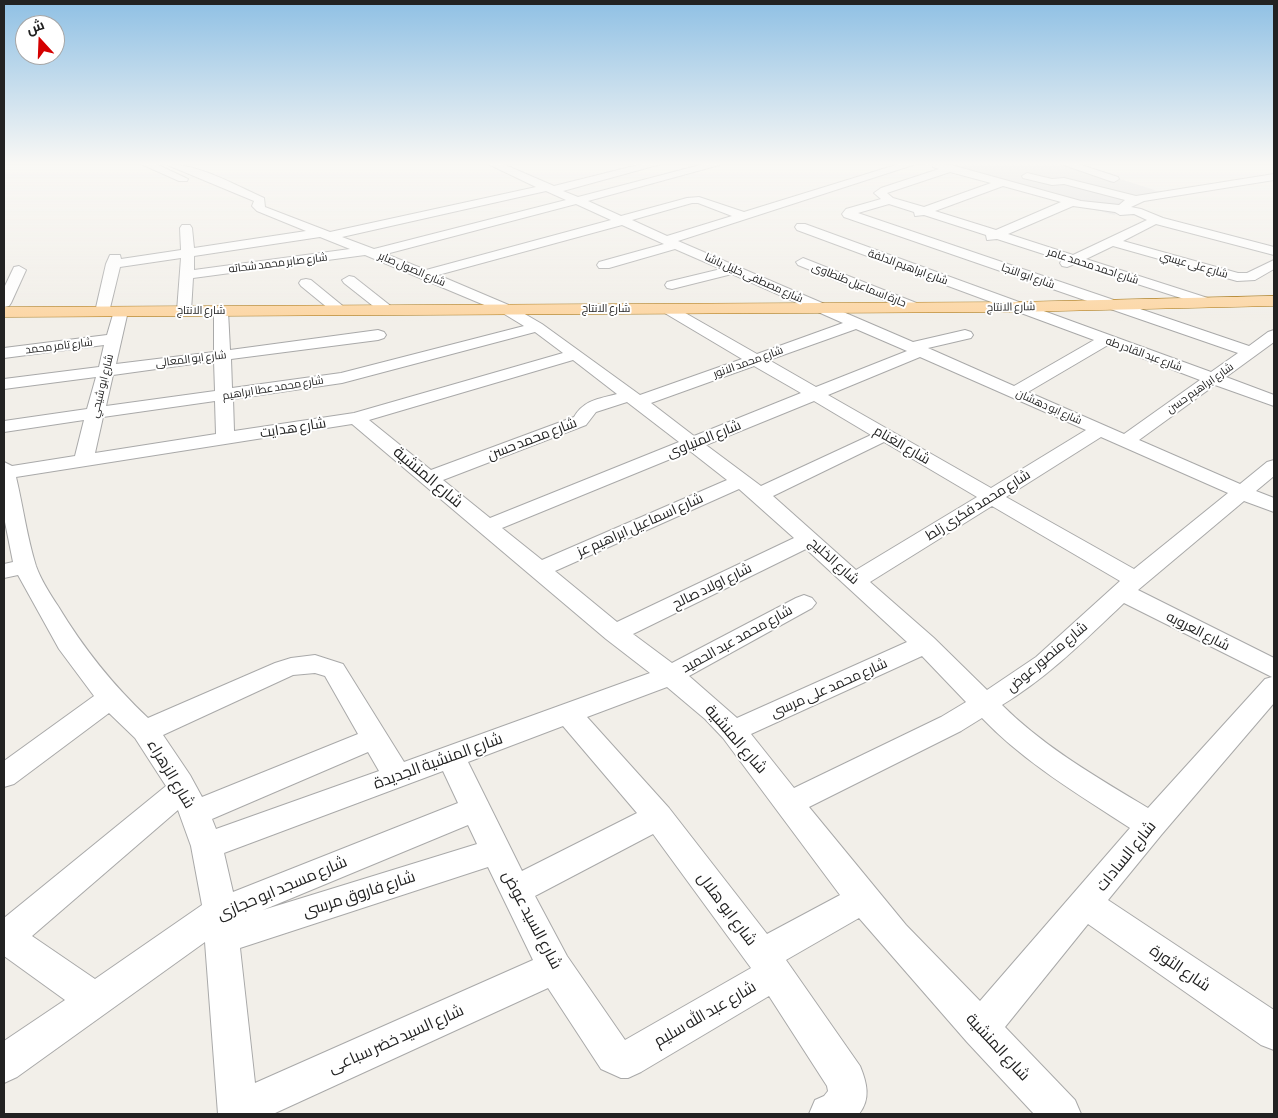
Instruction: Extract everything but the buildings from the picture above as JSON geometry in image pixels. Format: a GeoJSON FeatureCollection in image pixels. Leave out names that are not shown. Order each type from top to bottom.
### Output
{"type":"FeatureCollection","features":[{"type":"Feature","properties":{"kind":"main road","name":"شارع الانتاج"},"geometry":{"type":"LineString","coordinates":[[4,312],[1015,307],[1274,301]]}},
{"type":"Feature","properties":{"kind":"main road","name":"شارع الانتاج"},"geometry":{"type":"LineString","coordinates":[[1208,303],[1274,306]]}},
{"type":"Feature","properties":{"kind":"street","name":"شارع الصول صابر"},"geometry":{"type":"LineString","coordinates":[[279,216],[325,234],[370,257],[391,260],[506,309]]}},
{"type":"Feature","properties":{"kind":"street"},"geometry":{"type":"LineString","coordinates":[[102,312],[114,261],[325,234],[414,216]]}},
{"type":"Feature","properties":{"kind":"street"},"geometry":{"type":"LineString","coordinates":[[370,257],[522,216]]}},
{"type":"Feature","properties":{"kind":"street","name":"شارع مصطفى خليل باشا"},"geometry":{"type":"LineString","coordinates":[[612,216],[823,308]]}},
{"type":"Feature","properties":{"kind":"street"},"geometry":{"type":"LineString","coordinates":[[425,274],[634,216]]}},
{"type":"Feature","properties":{"kind":"street"},"geometry":{"type":"LineString","coordinates":[[604,265],[744,216]]}},
{"type":"Feature","properties":{"kind":"street","name":"شارع ابو النجا"},"geometry":{"type":"LineString","coordinates":[[854,216],[1252,352]]}},
{"type":"Feature","properties":{"kind":"street"},"geometry":{"type":"LineString","coordinates":[[841,242],[911,216]]}},
{"type":"Feature","properties":{"kind":"street","name":"شارع احمد محمد عامر"},"geometry":{"type":"LineString","coordinates":[[941,216],[1208,303]]}},
{"type":"Feature","properties":{"kind":"street"},"geometry":{"type":"LineString","coordinates":[[914,269],[1038,216]]}},
{"type":"Feature","properties":{"kind":"street"},"geometry":{"type":"LineString","coordinates":[[1135,216],[1151,223],[1274,257]]}},
{"type":"Feature","properties":{"kind":"street"},"geometry":{"type":"LineString","coordinates":[[1153,216],[1159,221],[1274,251]]}},
{"type":"Feature","properties":{"kind":"street"},"geometry":{"type":"LineString","coordinates":[[1035,278],[1151,223]]}},
{"type":"Feature","properties":{"kind":"street","name":"شارع ابراهيم الدلفة"},"geometry":{"type":"LineString","coordinates":[[801,227],[1015,307]]}},
{"type":"Feature","properties":{"kind":"street"},"geometry":{"type":"LineString","coordinates":[[184,311],[188,253],[186,228]]}},
{"type":"Feature","properties":{"kind":"street"},"geometry":{"type":"LineString","coordinates":[[270,241],[296,260]]}},
{"type":"Feature","properties":{"kind":"street","name":"شارع على عيسي"},"geometry":{"type":"LineString","coordinates":[[1112,242],[1237,277],[1250,277],[1274,264]]}},
{"type":"Feature","properties":{"kind":"street","name":"شارع صابر محمد شحاته"},"geometry":{"type":"LineString","coordinates":[[187,274],[296,260],[370,257]]}},
{"type":"Feature","properties":{"kind":"street","name":"حارة اسماعيل طنطاوى"},"geometry":{"type":"LineString","coordinates":[[803,262],[914,307]]}},
{"type":"Feature","properties":{"kind":"street"},"geometry":{"type":"LineString","coordinates":[[672,285],[735,269]]}},
{"type":"Feature","properties":{"kind":"street"},"geometry":{"type":"LineString","coordinates":[[4,303],[19,270]]}},
{"type":"Feature","properties":{"kind":"street"},"geometry":{"type":"LineString","coordinates":[[349,280],[387,310]]}},
{"type":"Feature","properties":{"kind":"street"},"geometry":{"type":"LineString","coordinates":[[306,283],[339,310]]}},
{"type":"Feature","properties":{"kind":"street","name":"شارع عبد القادر طه"},"geometry":{"type":"LineString","coordinates":[[1015,307],[1274,401]]}},
{"type":"Feature","properties":{"kind":"street","name":"شارع ابو دهشان"},"geometry":{"type":"LineString","coordinates":[[823,308],[1274,506]]}},
{"type":"Feature","properties":{"kind":"street","name":"شارع الخليج"},"geometry":{"type":"LineString","coordinates":[[506,309],[537,327],[576,354],[759,495],[856,580],[925,644],[1013,733],[1052,762],[1151,825]]}},
{"type":"Feature","properties":{"kind":"street","name":"شارع الغنام"},"geometry":{"type":"LineString","coordinates":[[668,309],[991,497],[1129,586]]}},
{"type":"Feature","properties":{"kind":"street","name":"شارع ابو شيحي"},"geometry":{"type":"LineString","coordinates":[[83,461],[121,311]]}},
{"type":"Feature","properties":{"kind":"street"},"geometry":{"type":"LineString","coordinates":[[221,311],[225,438]]}},
{"type":"Feature","properties":{"kind":"street","name":"شارع محمد الانور"},"geometry":{"type":"LineString","coordinates":[[634,398],[755,360],[856,322]]}},
{"type":"Feature","properties":{"kind":"street","name":"شارع محمد عطا ابراهيم"},"geometry":{"type":"LineString","coordinates":[[4,426],[224,396],[358,374],[537,327]]}},
{"type":"Feature","properties":{"kind":"street","name":"شارع ابراهيم حسن"},"geometry":{"type":"LineString","coordinates":[[1126,441],[1252,352],[1274,334]]}},
{"type":"Feature","properties":{"kind":"street","name":"شارع ابو المعالى"},"geometry":{"type":"LineString","coordinates":[[4,384],[378,335]]}},
{"type":"Feature","properties":{"kind":"street"},"geometry":{"type":"LineString","coordinates":[[917,349],[965,336]]}},
{"type":"Feature","properties":{"kind":"street","name":"شارع تامر محمد"},"geometry":{"type":"LineString","coordinates":[[4,353],[114,339]]}},
{"type":"Feature","properties":{"kind":"street"},"geometry":{"type":"LineString","coordinates":[[1015,392],[1106,340]]}},
{"type":"Feature","properties":{"kind":"street","name":"شارع المنياوى"},"geometry":{"type":"LineString","coordinates":[[488,527],[815,394],[917,349]]}},
{"type":"Feature","properties":{"kind":"street","name":"شارع هدايت"},"geometry":{"type":"LineString","coordinates":[[4,471],[83,461],[356,418],[576,354]]}},
{"type":"Feature","properties":{"kind":"street","name":"شارع محمد حسن"},"geometry":{"type":"LineString","coordinates":[[429,478],[580,421],[584,417],[585,412],[590,408],[634,398]]}},
{"type":"Feature","properties":{"kind":"street","name":"شارع المنشية"},"geometry":{"type":"LineString","coordinates":[[356,418],[715,712],[733,731],[790,803],[863,899],[980,1029],[1061,1114]]}},
{"type":"Feature","properties":{"kind":"street","name":"شارع محمد فكرى زلط"},"geometry":{"type":"LineString","coordinates":[[856,580],[1100,430]]}},
{"type":"Feature","properties":{"kind":"street"},"geometry":{"type":"LineString","coordinates":[[759,495],[885,435]]}},
{"type":"Feature","properties":{"kind":"street","name":"شارع منصور عوض"},"geometry":{"type":"LineString","coordinates":[[790,803],[951,724],[985,705],[1044,663],[1129,586],[1274,466]]}},
{"type":"Feature","properties":{"kind":"street","name":"شارع الزهراء"},"geometry":{"type":"LineString","coordinates":[[4,471],[14,569],[37,591],[68,643],[110,698],[145,731],[189,801],[207,846],[215,878],[221,925],[238,1112]]}},
{"type":"Feature","properties":{"kind":"street","name":"شارع اسماعيل ابراهيم عز"},"geometry":{"type":"LineString","coordinates":[[540,570],[740,481]]}},
{"type":"Feature","properties":{"kind":"street","name":"شارع اولاد صالح"},"geometry":{"type":"LineString","coordinates":[[615,632],[809,539]]}},
{"type":"Feature","properties":{"kind":"street","name":"شارع العروبه"},"geometry":{"type":"LineString","coordinates":[[1129,586],[1274,669]]}},
{"type":"Feature","properties":{"kind":"street","name":"شارع محمد عبد الحميد"},"geometry":{"type":"LineString","coordinates":[[670,676],[804,603]]}},
{"type":"Feature","properties":{"kind":"street","name":"شارع محمد على مرسى"},"geometry":{"type":"LineString","coordinates":[[733,731],[925,644]]}},
{"type":"Feature","properties":{"kind":"street"},"geometry":{"type":"LineString","coordinates":[[145,731],[284,669],[298,664],[312,663],[325,665],[334,670],[397,776]]}},
{"type":"Feature","properties":{"kind":"street","name":"شارع المنشية الجديدة"},"geometry":{"type":"LineString","coordinates":[[207,846],[670,676]]}},
{"type":"Feature","properties":{"kind":"street","name":"شارع السادات"},"geometry":{"type":"LineString","coordinates":[[980,1029],[1151,825],[1274,686]]}},
{"type":"Feature","properties":{"kind":"street"},"geometry":{"type":"LineString","coordinates":[[7,769],[110,698]]}},
{"type":"Feature","properties":{"kind":"street","name":"شارع ابو هلال"},"geometry":{"type":"LineString","coordinates":[[568,713],[658,817],[768,964],[846,1080],[848,1097],[838,1110],[829,1114]]}},
{"type":"Feature","properties":{"kind":"street"},"geometry":{"type":"LineString","coordinates":[[95,1000],[4,937],[189,801],[375,738]]}},
{"type":"Feature","properties":{"kind":"street","name":"شارع السيد عوض"},"geometry":{"type":"LineString","coordinates":[[451,757],[514,890],[555,968],[614,1056],[620,1059],[628,1059],[636,1055]]}},
{"type":"Feature","properties":{"kind":"street","name":"شارع مسجد ابو حجازى"},"geometry":{"type":"LineString","coordinates":[[4,1064],[95,1000],[221,925],[476,809]]}},
{"type":"Feature","properties":{"kind":"street"},"geometry":{"type":"LineString","coordinates":[[514,890],[658,817]]}},
{"type":"Feature","properties":{"kind":"street","name":"شارع فاروق مرسى"},"geometry":{"type":"LineString","coordinates":[[221,925],[496,851]]}},
{"type":"Feature","properties":{"kind":"street","name":"شارع عبد الله سليم"},"geometry":{"type":"LineString","coordinates":[[636,1055],[863,899]]}},
{"type":"Feature","properties":{"kind":"street","name":"شارع الثورة"},"geometry":{"type":"LineString","coordinates":[[1086,904],[1274,1032]]}},
{"type":"Feature","properties":{"kind":"street","name":"شارع السيد خضر سباعى"},"geometry":{"type":"LineString","coordinates":[[238,1112],[555,968]]}}]}
